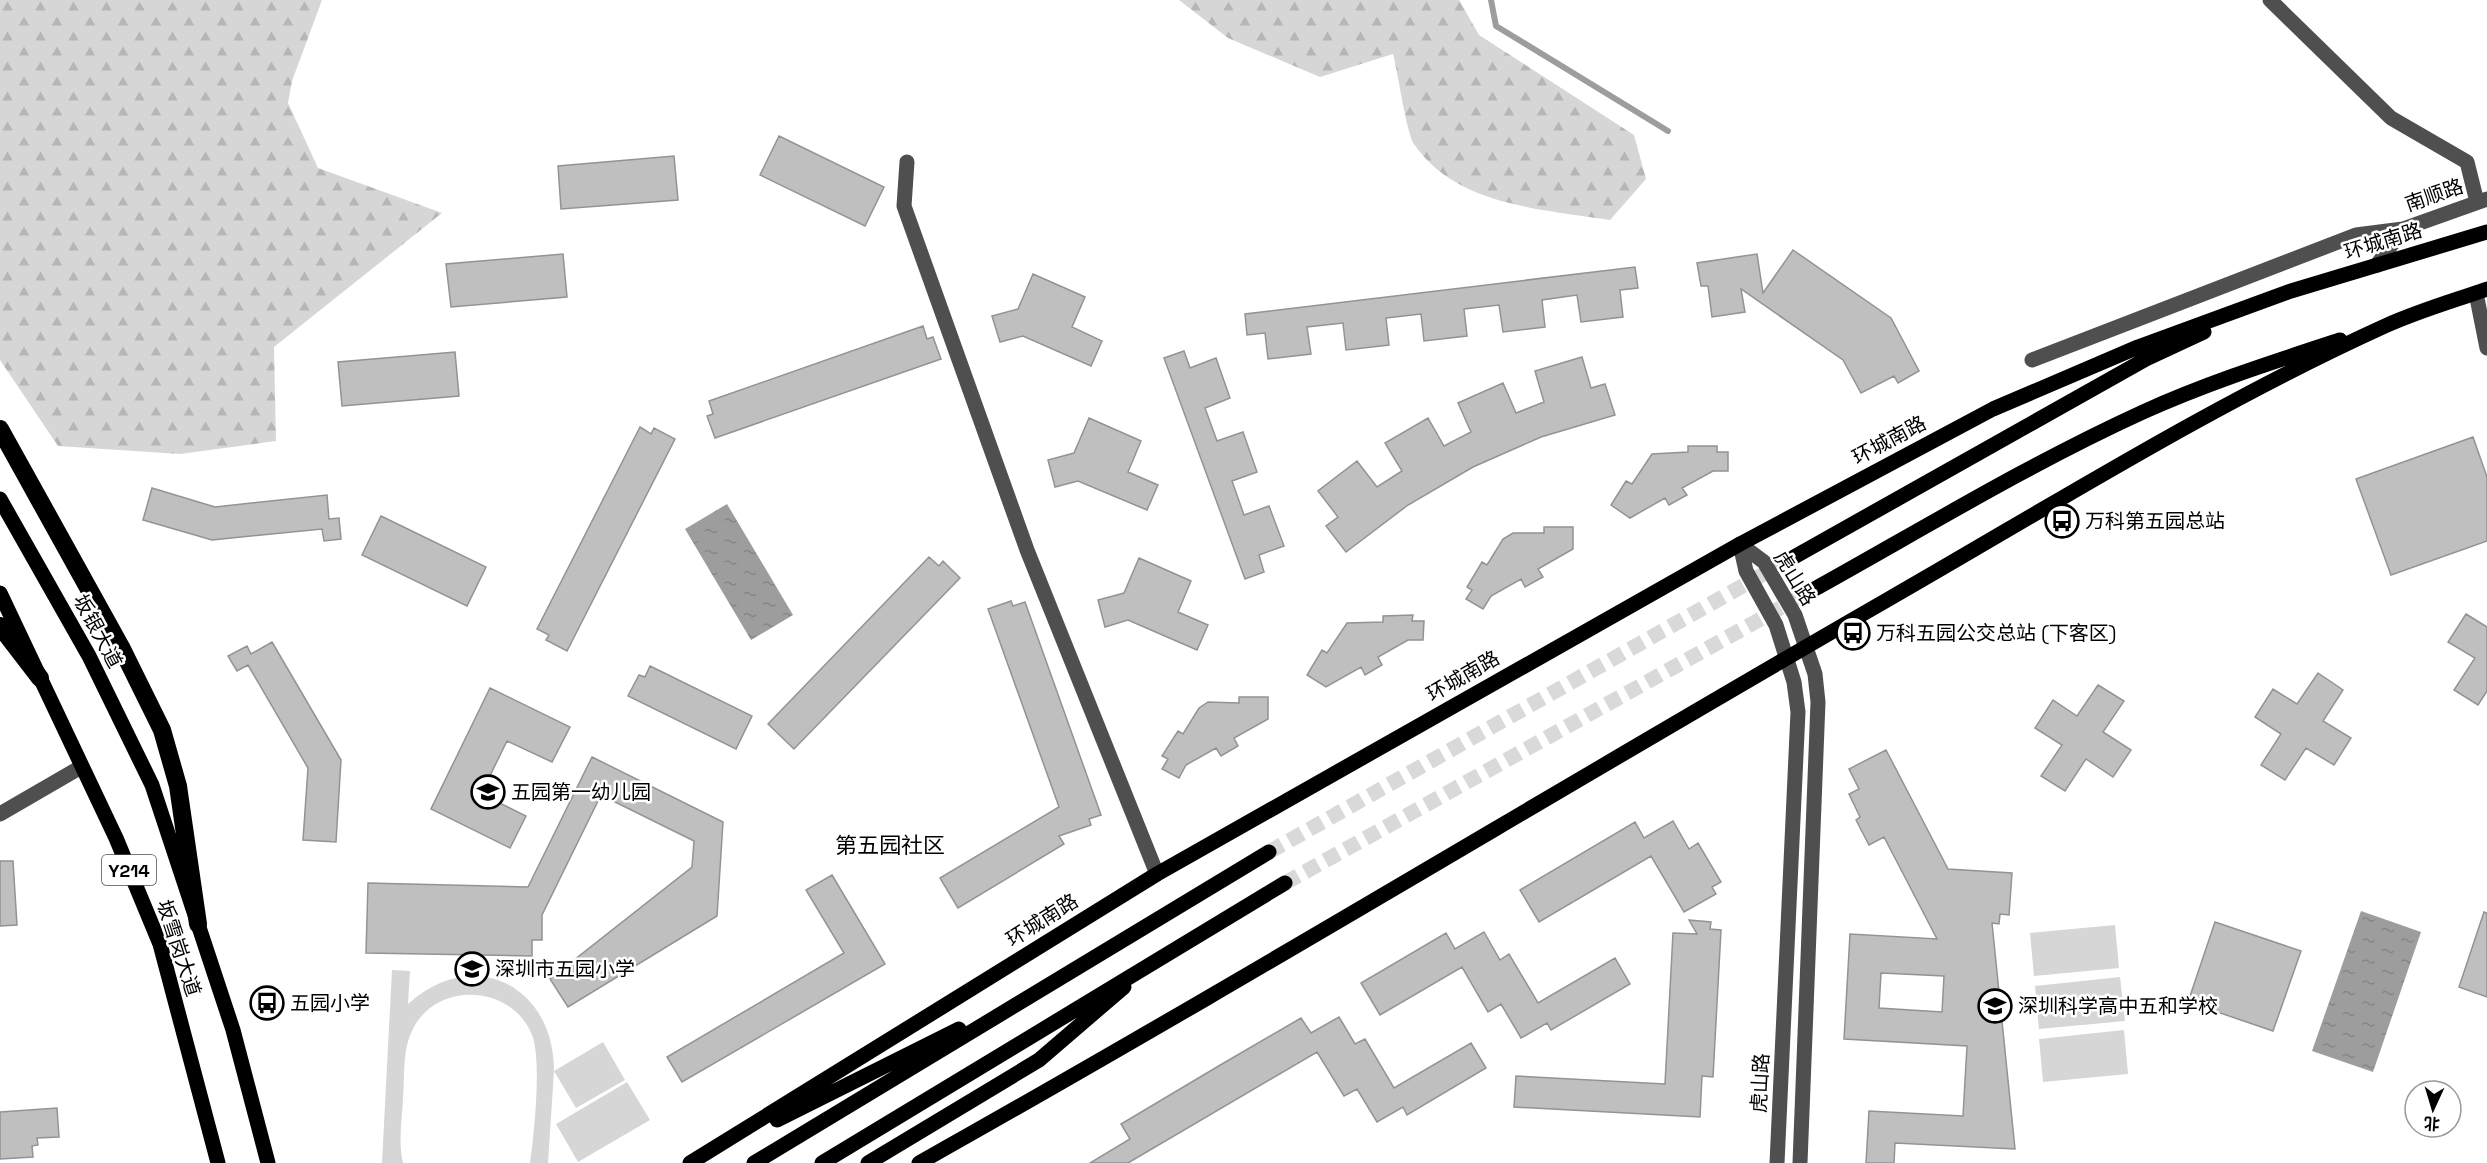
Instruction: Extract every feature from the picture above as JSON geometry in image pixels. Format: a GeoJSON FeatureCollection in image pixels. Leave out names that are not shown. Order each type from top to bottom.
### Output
{"type":"FeatureCollection","features":[{"type":"Feature","properties":{"kind":"highway"},"geometry":{"type":"LineString","coordinates":[[0,429],[122,647],[162,730],[178,786],[198,924]]}},
{"type":"Feature","properties":{"kind":"highway"},"geometry":{"type":"LineString","coordinates":[[0,626],[40,678]]}},
{"type":"Feature","properties":{"kind":"main road","name":"环城南路"},"geometry":{"type":"LineString","coordinates":[[691,1163],[1157,874],[1740,544],[1993,409],[2138,347],[2290,291],[2487,232]]}},
{"type":"Feature","properties":{"kind":"main road","name":"环城南路"},"geometry":{"type":"LineString","coordinates":[[1794,557],[2146,359],[2290,291]]}},
{"type":"Feature","properties":{"kind":"main road"},"geometry":{"type":"LineString","coordinates":[[1811,591],[2064,450],[2144,412],[2228,376],[2481,291]]}},
{"type":"Feature","properties":{"kind":"main road"},"geometry":{"type":"LineString","coordinates":[[920,1163],[1146,1035],[1787,657],[2145,451],[2258,389],[2388,324]]}},
{"type":"Feature","properties":{"kind":"main road","name":"坂银大道"},"geometry":{"type":"LineString","coordinates":[[0,499],[89,656],[152,785]]}},
{"type":"Feature","properties":{"kind":"main road","name":"坂雪岗大道"},"geometry":{"type":"LineString","coordinates":[[0,593],[116,838],[160,944],[218,1163]]}},
{"type":"Feature","properties":{"kind":"main road","name":"坂雪岗大道"},"geometry":{"type":"LineString","coordinates":[[152,785],[232,1030],[268,1163]]}},
{"type":"Feature","properties":{"kind":"main road"},"geometry":{"type":"LineString","coordinates":[[754,1163],[1269,852]]}},
{"type":"Feature","properties":{"kind":"main road"},"geometry":{"type":"LineString","coordinates":[[822,1163],[1285,883]]}},
{"type":"Feature","properties":{"kind":"main road"},"geometry":{"type":"LineString","coordinates":[[868,1163],[1039,1060],[1159,958]]}},
{"type":"Feature","properties":{"kind":"main road"},"geometry":{"type":"LineString","coordinates":[[691,1163],[1059,979]]}},
{"type":"Feature","properties":{"kind":"street"},"geometry":{"type":"LineString","coordinates":[[2270,0],[2391,118],[2467,162],[2482,201]]}},
{"type":"Feature","properties":{"kind":"street"},"geometry":{"type":"LineString","coordinates":[[907,162],[904,206],[1027,550],[1157,874]]}},
{"type":"Feature","properties":{"kind":"street","name":"南顺路"},"geometry":{"type":"LineString","coordinates":[[2377,265],[2403,228],[2482,201]]}},
{"type":"Feature","properties":{"kind":"street"},"geometry":{"type":"LineString","coordinates":[[2032,360],[2356,235],[2403,228]]}},
{"type":"Feature","properties":{"kind":"street"},"geometry":{"type":"LineString","coordinates":[[2481,291],[2487,348]]}},
{"type":"Feature","properties":{"kind":"street","name":"虎山路"},"geometry":{"type":"LineString","coordinates":[[1740,544],[1764,562],[1795,615],[1815,674],[1818,718],[1800,1163]]}},
{"type":"Feature","properties":{"kind":"street","name":"虎山路"},"geometry":{"type":"LineString","coordinates":[[1740,544],[1746,571],[1776,625],[1787,657],[1798,712],[1777,1163]]}},
{"type":"Feature","properties":{"kind":"street"},"geometry":{"type":"LineString","coordinates":[[0,814],[81,767]]}},
{"type":"Feature","properties":{"kind":"green space"},"geometry":{"type":"Polygon","coordinates":[[[0,0],[322,0],[292,81],[288,103],[318,168],[442,213],[274,347],[276,441],[180,454],[58,446],[0,360],[0,0]]]}},
{"type":"Feature","properties":{"kind":"green space"},"geometry":{"type":"Polygon","coordinates":[[[1179,0],[1459,0],[1479,35],[1634,135],[1646,179],[1610,220],[1529,207],[1477,192],[1453,180],[1432,165],[1414,144],[1408,127],[1393,54],[1320,77],[1228,38],[1179,0]]]}},
{"type":"Feature","properties":{"kind":"green space"},"geometry":{"type":"Polygon","coordinates":[[[2115,925],[2119,968],[2034,976],[2030,933],[2115,925]]]}},
{"type":"Feature","properties":{"kind":"green space"},"geometry":{"type":"Polygon","coordinates":[[[392,970],[410,971],[408,1004],[433,986],[458,977],[483,977],[505,983],[525,996],[540,1016],[550,1041],[554,1071],[548,1163],[530,1163],[537,1079],[532,1035],[522,1018],[508,1006],[491,998],[473,995],[455,996],[438,1003],[423,1014],[412,1031],[404,1064],[401,1139],[403,1163],[382,1163],[392,970]]]}},
{"type":"Feature","properties":{"kind":"green space"},"geometry":{"type":"Polygon","coordinates":[[[2120,977],[2125,1021],[2039,1029],[2035,986],[2120,977]]]}},
{"type":"Feature","properties":{"kind":"green space"},"geometry":{"type":"Polygon","coordinates":[[[2124,1030],[2128,1074],[2043,1082],[2039,1039],[2124,1030]]]}},
{"type":"Feature","properties":{"kind":"green space"},"geometry":{"type":"Polygon","coordinates":[[[603,1042],[625,1080],[576,1108],[554,1071],[603,1042]]]}},
{"type":"Feature","properties":{"kind":"green space"},"geometry":{"type":"Polygon","coordinates":[[[627,1082],[650,1120],[578,1162],[556,1124],[627,1082]]]}},
{"type":"Feature","properties":{"kind":"water"},"geometry":{"type":"Polygon","coordinates":[[[727,504],[793,615],[751,640],[685,529],[727,504]]]}},
{"type":"Feature","properties":{"kind":"water"},"geometry":{"type":"Polygon","coordinates":[[[2361,911],[2421,932],[2373,1072],[2312,1051],[2361,911]]]}},
{"type":"Feature","properties":{"kind":"building"},"geometry":{"type":"Polygon","coordinates":[[[779,136],[884,187],[865,226],[760,175],[779,136]]]}},
{"type":"Feature","properties":{"kind":"building"},"geometry":{"type":"Polygon","coordinates":[[[674,156],[678,200],[561,209],[558,166],[674,156]]]}},
{"type":"Feature","properties":{"kind":"building"},"geometry":{"type":"Polygon","coordinates":[[[1793,250],[1891,318],[1919,371],[1898,383],[1894,376],[1861,393],[1843,360],[1741,289],[1745,312],[1712,317],[1708,286],[1701,286],[1697,263],[1757,254],[1763,293],[1793,250]]]}},
{"type":"Feature","properties":{"kind":"building"},"geometry":{"type":"Polygon","coordinates":[[[563,254],[567,297],[451,307],[446,264],[563,254]]]}},
{"type":"Feature","properties":{"kind":"building"},"geometry":{"type":"Polygon","coordinates":[[[1635,267],[1638,288],[1620,290],[1623,317],[1581,322],[1577,295],[1542,300],[1545,327],[1503,332],[1499,305],[1464,309],[1467,336],[1424,341],[1421,314],[1386,318],[1389,345],[1346,350],[1343,323],[1307,327],[1311,354],[1268,359],[1265,333],[1247,335],[1245,314],[1635,267]]]}},
{"type":"Feature","properties":{"kind":"building"},"geometry":{"type":"Polygon","coordinates":[[[1033,274],[1085,297],[1072,327],[1102,341],[1091,366],[1023,336],[1000,342],[992,316],[1018,309],[1033,274]]]}},
{"type":"Feature","properties":{"kind":"building"},"geometry":{"type":"Polygon","coordinates":[[[923,326],[927,339],[933,337],[941,359],[715,438],[707,416],[713,414],[709,401],[923,326]]]}},
{"type":"Feature","properties":{"kind":"building"},"geometry":{"type":"Polygon","coordinates":[[[1184,351],[1190,368],[1216,358],[1230,398],[1205,408],[1217,441],[1243,432],[1257,472],[1232,481],[1244,515],[1269,506],[1284,546],[1259,555],[1264,572],[1245,579],[1164,358],[1184,351]]]}},
{"type":"Feature","properties":{"kind":"building"},"geometry":{"type":"Polygon","coordinates":[[[455,352],[459,396],[342,406],[338,362],[455,352]]]}},
{"type":"Feature","properties":{"kind":"building"},"geometry":{"type":"Polygon","coordinates":[[[1582,357],[1591,388],[1605,384],[1615,415],[1541,437],[1473,467],[1408,505],[1346,552],[1326,526],[1338,517],[1318,491],[1357,461],[1377,487],[1402,471],[1385,443],[1428,418],[1444,446],[1471,432],[1458,403],[1503,383],[1516,413],[1544,402],[1535,371],[1582,357]]]}},
{"type":"Feature","properties":{"kind":"building"},"geometry":{"type":"Polygon","coordinates":[[[1089,418],[1141,441],[1128,472],[1158,485],[1147,510],[1078,481],[1055,487],[1048,460],[1074,453],[1089,418]]]}},
{"type":"Feature","properties":{"kind":"building"},"geometry":{"type":"Polygon","coordinates":[[[640,427],[651,434],[654,428],[675,439],[567,651],[546,640],[549,635],[537,629],[640,427]]]}},
{"type":"Feature","properties":{"kind":"building"},"geometry":{"type":"Polygon","coordinates":[[[2473,437],[2487,477],[2487,541],[2391,575],[2356,479],[2473,437]]]}},
{"type":"Feature","properties":{"kind":"building"},"geometry":{"type":"Polygon","coordinates":[[[1688,446],[1717,446],[1717,452],[1728,452],[1728,471],[1713,471],[1682,488],[1687,495],[1669,505],[1665,498],[1630,518],[1611,505],[1626,481],[1632,484],[1652,454],[1688,452],[1688,446]]]}},
{"type":"Feature","properties":{"kind":"building"},"geometry":{"type":"Polygon","coordinates":[[[152,488],[215,507],[327,495],[329,519],[339,518],[341,539],[324,541],[322,529],[212,540],[143,520],[152,488]]]}},
{"type":"Feature","properties":{"kind":"building"},"geometry":{"type":"Polygon","coordinates":[[[381,516],[486,567],[467,606],[362,555],[381,516]]]}},
{"type":"Feature","properties":{"kind":"building"},"geometry":{"type":"Polygon","coordinates":[[[1544,527],[1573,527],[1573,549],[1538,569],[1543,577],[1525,587],[1521,579],[1491,596],[1483,609],[1466,599],[1472,590],[1467,587],[1482,562],[1487,565],[1503,539],[1513,533],[1544,533],[1544,527]]]}},
{"type":"Feature","properties":{"kind":"building"},"geometry":{"type":"Polygon","coordinates":[[[929,557],[939,566],[943,561],[960,578],[794,749],[768,724],[929,557]]]}},
{"type":"Feature","properties":{"kind":"building"},"geometry":{"type":"Polygon","coordinates":[[[1139,558],[1191,581],[1178,612],[1208,625],[1197,650],[1128,620],[1105,627],[1098,600],[1124,593],[1139,558]]]}},
{"type":"Feature","properties":{"kind":"building"},"geometry":{"type":"Polygon","coordinates":[[[1011,601],[1013,606],[1025,602],[1101,815],[1089,819],[1091,825],[1059,836],[1064,844],[958,908],[940,878],[1059,807],[988,609],[1011,601]]]}},
{"type":"Feature","properties":{"kind":"building"},"geometry":{"type":"Polygon","coordinates":[[[2466,614],[2487,627],[2487,691],[2478,705],[2454,690],[2475,658],[2448,642],[2466,614]]]}},
{"type":"Feature","properties":{"kind":"building"},"geometry":{"type":"Polygon","coordinates":[[[1413,615],[1412,621],[1424,621],[1423,640],[1408,640],[1378,657],[1382,665],[1365,675],[1361,667],[1326,687],[1307,675],[1322,650],[1327,653],[1347,623],[1383,622],[1383,616],[1413,615]]]}},
{"type":"Feature","properties":{"kind":"building"},"geometry":{"type":"Polygon","coordinates":[[[272,642],[341,760],[336,842],[303,840],[308,768],[248,665],[237,671],[228,656],[247,646],[251,654],[272,642]]]}},
{"type":"Feature","properties":{"kind":"building"},"geometry":{"type":"Polygon","coordinates":[[[650,666],[752,716],[736,749],[628,696],[639,675],[645,677],[650,666]]]}},
{"type":"Feature","properties":{"kind":"building"},"geometry":{"type":"Polygon","coordinates":[[[2318,673],[2343,690],[2323,721],[2351,738],[2334,765],[2306,748],[2285,780],[2261,765],[2281,734],[2255,717],[2273,689],[2297,704],[2318,673]]]}},
{"type":"Feature","properties":{"kind":"building"},"geometry":{"type":"Polygon","coordinates":[[[2098,685],[2124,701],[2103,732],[2131,750],[2113,777],[2086,759],[2065,791],[2041,776],[2062,745],[2035,728],[2053,700],[2077,716],[2098,685]]]}},
{"type":"Feature","properties":{"kind":"building"},"geometry":{"type":"Polygon","coordinates":[[[490,688],[570,727],[552,762],[507,741],[481,794],[526,816],[510,848],[431,809],[490,688]]]}},
{"type":"Feature","properties":{"kind":"building"},"geometry":{"type":"Polygon","coordinates":[[[1239,697],[1268,697],[1268,719],[1234,738],[1238,746],[1221,756],[1216,748],[1186,765],[1179,778],[1162,769],[1168,759],[1162,756],[1178,731],[1183,734],[1199,708],[1208,702],[1239,703],[1239,697]]]}},
{"type":"Feature","properties":{"kind":"building"},"geometry":{"type":"Polygon","coordinates":[[[1886,750],[1948,869],[2012,873],[2009,915],[2000,914],[1999,924],[1992,923],[2015,1149],[1895,1143],[1894,1163],[1866,1163],[1869,1111],[1963,1116],[1967,1046],[1844,1039],[1850,934],[1937,939],[1884,837],[1869,845],[1856,820],[1860,817],[1849,794],[1859,789],[1849,769],[1886,750]],[[1881,973],[1879,1008],[1942,1012],[1944,976],[1881,973]]]}},
{"type":"Feature","properties":{"kind":"building"},"geometry":{"type":"Polygon","coordinates":[[[592,757],[723,822],[717,916],[568,1007],[550,979],[692,867],[694,841],[601,795],[542,915],[542,940],[532,940],[532,956],[366,953],[368,883],[528,887],[592,757]]]}},
{"type":"Feature","properties":{"kind":"building"},"geometry":{"type":"Polygon","coordinates":[[[1673,821],[1689,849],[1698,843],[1721,882],[1712,887],[1716,894],[1684,912],[1651,856],[1539,922],[1520,890],[1635,822],[1644,838],[1673,821]]]}},
{"type":"Feature","properties":{"kind":"building"},"geometry":{"type":"Polygon","coordinates":[[[0,861],[13,861],[17,925],[0,926],[0,861]]]}},
{"type":"Feature","properties":{"kind":"building"},"geometry":{"type":"Polygon","coordinates":[[[832,875],[885,964],[682,1082],[667,1057],[844,953],[806,890],[832,875]]]}},
{"type":"Feature","properties":{"kind":"building"},"geometry":{"type":"Polygon","coordinates":[[[2484,912],[2487,913],[2487,997],[2459,987],[2484,912]]]}},
{"type":"Feature","properties":{"kind":"building"},"geometry":{"type":"Polygon","coordinates":[[[1689,920],[1711,922],[1710,929],[1721,930],[1713,1077],[1702,1076],[1700,1117],[1514,1107],[1516,1076],[1665,1084],[1673,933],[1697,934],[1689,920]]]}},
{"type":"Feature","properties":{"kind":"building"},"geometry":{"type":"Polygon","coordinates":[[[2215,922],[2301,951],[2273,1031],[2188,1002],[2215,922]]]}},
{"type":"Feature","properties":{"kind":"building"},"geometry":{"type":"Polygon","coordinates":[[[1484,932],[1500,960],[1509,954],[1538,1003],[1615,958],[1630,984],[1551,1030],[1547,1023],[1521,1038],[1501,1004],[1488,1012],[1462,967],[1380,1015],[1361,983],[1446,933],[1455,949],[1484,932]]]}},
{"type":"Feature","properties":{"kind":"building"},"geometry":{"type":"Polygon","coordinates":[[[1339,1017],[1355,1044],[1365,1039],[1394,1088],[1471,1043],[1486,1068],[1407,1115],[1403,1107],[1377,1122],[1357,1089],[1344,1096],[1317,1052],[1128,1163],[1090,1163],[1130,1139],[1121,1124],[1222,1064],[1301,1018],[1311,1033],[1339,1017]]]}},
{"type":"Feature","properties":{"kind":"building"},"geometry":{"type":"Polygon","coordinates":[[[57,1108],[59,1137],[37,1138],[38,1145],[32,1146],[33,1157],[0,1159],[0,1112],[57,1108]]]}},
{"type":"Feature","properties":{"kind":"waterway"},"geometry":{"type":"LineString","coordinates":[[1491,0],[1496,26],[1668,131]]}},
{"type":"Feature","properties":{"kind":"tunnel"},"geometry":{"type":"LineString","coordinates":[[1269,852],[1794,557]]}},
{"type":"Feature","properties":{"kind":"tunnel"},"geometry":{"type":"LineString","coordinates":[[1285,883],[1811,591]]}},
{"type":"Feature","properties":{"kind":"place","name":"万科第五园总站"},"geometry":{"type":"Point","coordinates":[2062,521]}},
{"type":"Feature","properties":{"kind":"place","name":"万科五园公交总站 (下客区)"},"geometry":{"type":"Point","coordinates":[1853,633]}},
{"type":"Feature","properties":{"kind":"place","name":"五园第一幼儿园"},"geometry":{"type":"Point","coordinates":[488,792]}},
{"type":"Feature","properties":{"kind":"place","name":"深圳市五园小学"},"geometry":{"type":"Point","coordinates":[472,969]}},
{"type":"Feature","properties":{"kind":"place","name":"五园小学"},"geometry":{"type":"Point","coordinates":[267,1003]}},
{"type":"Feature","properties":{"kind":"place","name":"深圳科学高中五和学校"},"geometry":{"type":"Point","coordinates":[1995,1006]}},
{"type":"Feature","properties":{"kind":"district","name":"第五园社区"},"geometry":{"type":"Point","coordinates":[890,845]}}]}
